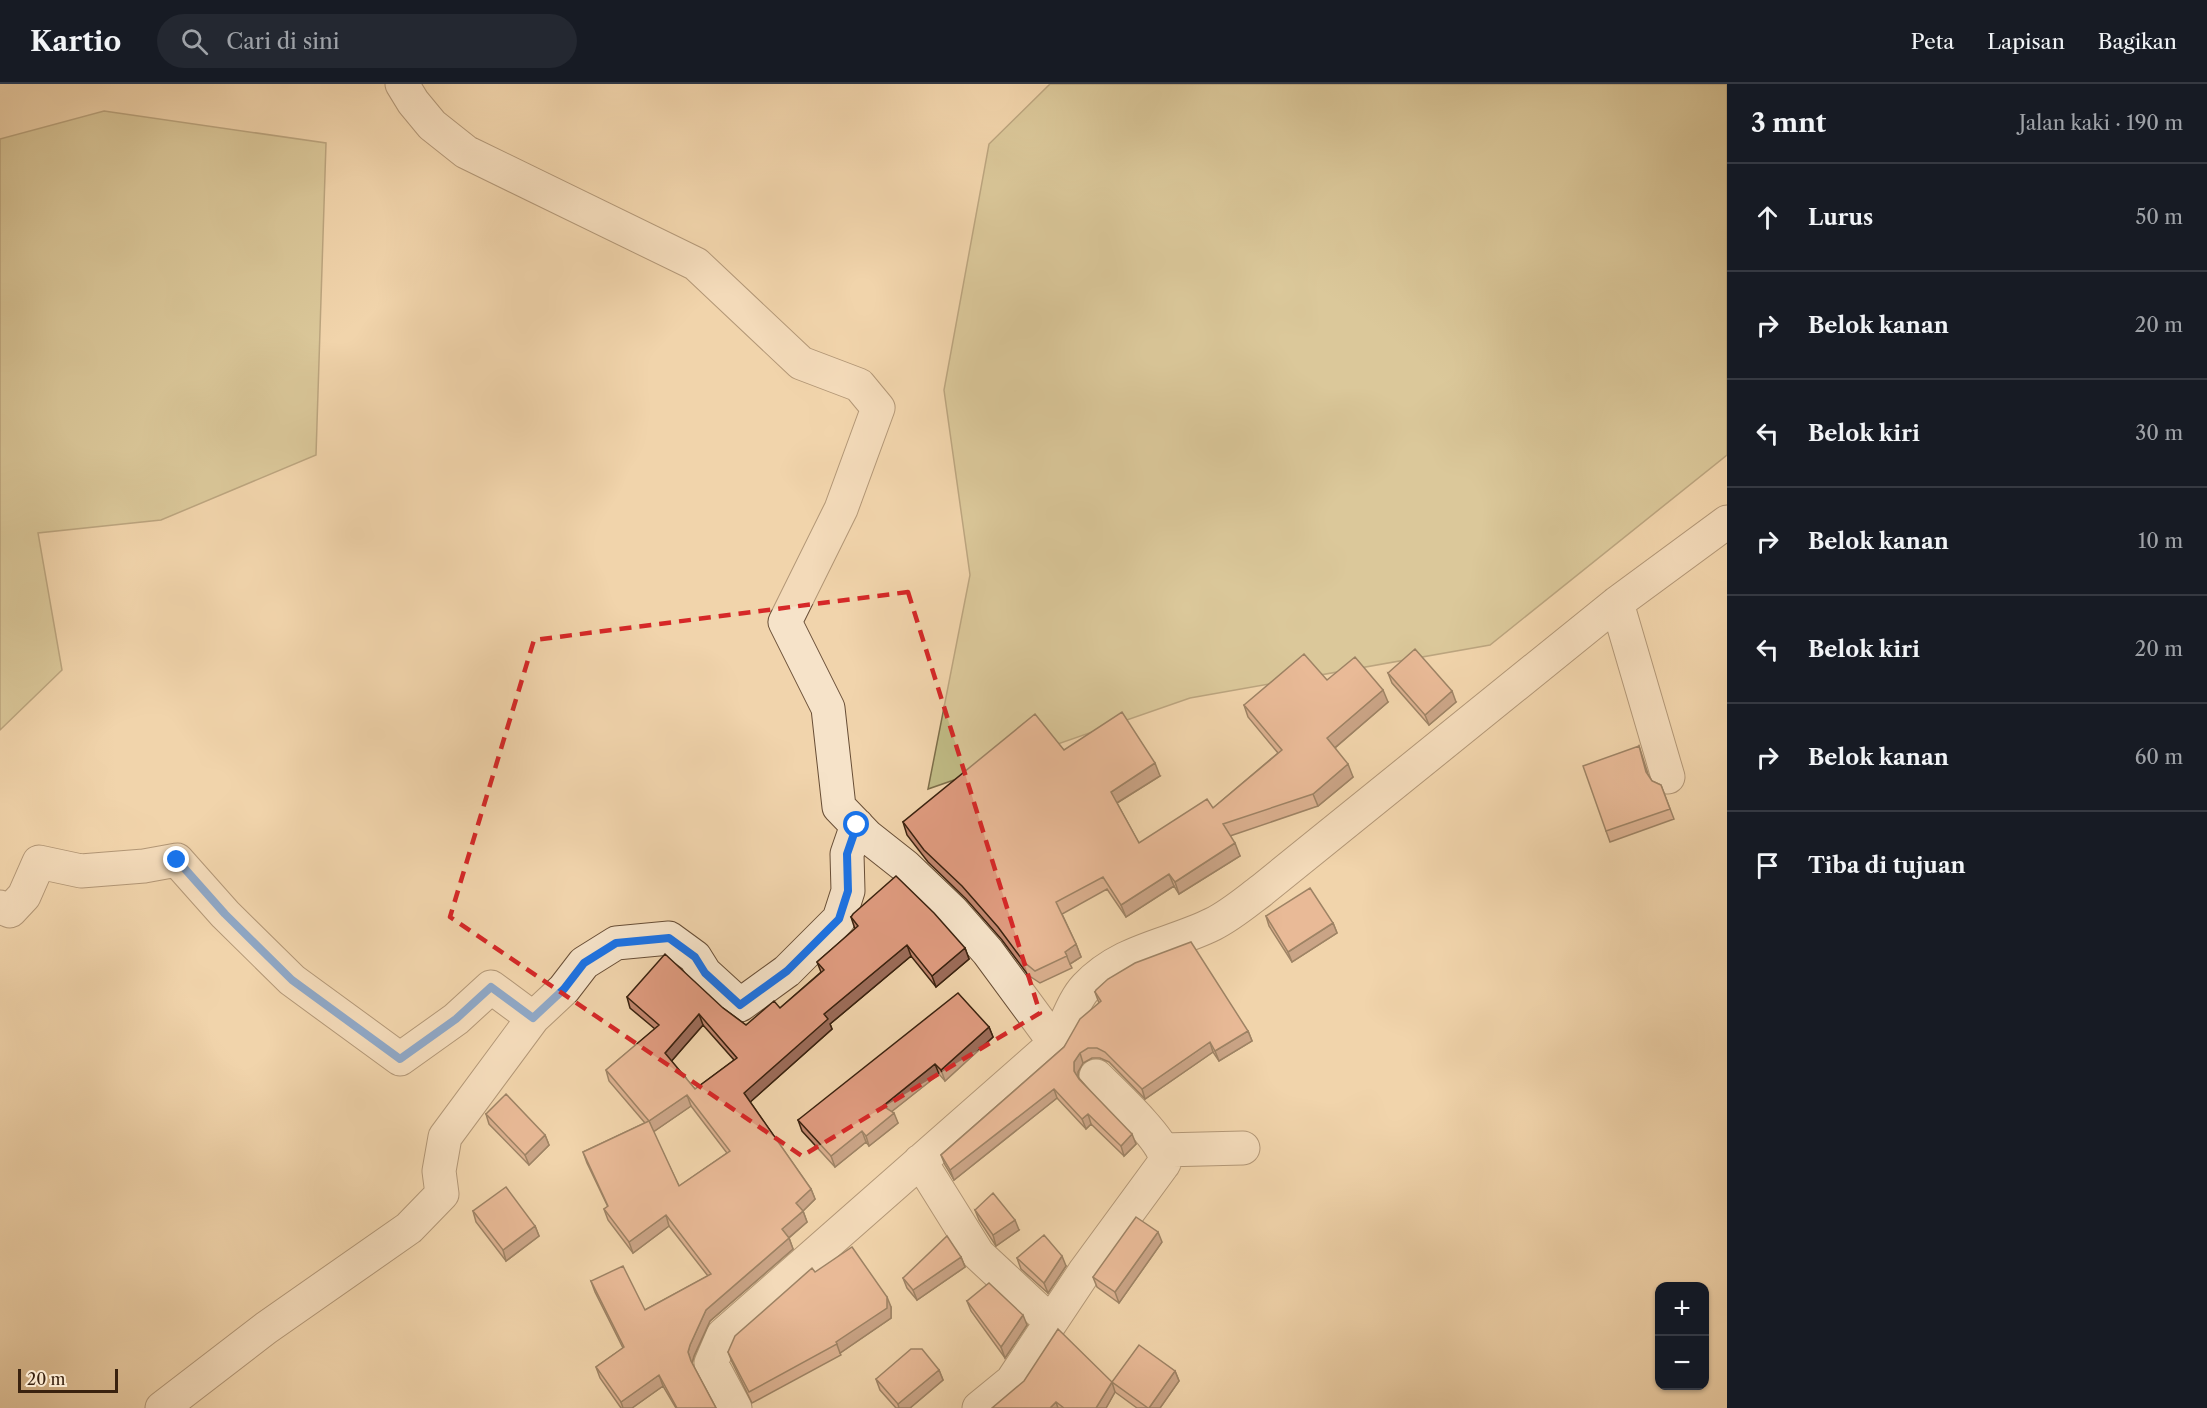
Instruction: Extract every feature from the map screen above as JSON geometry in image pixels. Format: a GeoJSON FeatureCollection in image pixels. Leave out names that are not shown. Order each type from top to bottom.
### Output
{"type":"FeatureCollection","features":[{"type":"Feature","properties":{"kind":"street"},"geometry":{"type":"LineString","coordinates":[[402,84],[432,125],[466,152],[696,264],[801,363],[858,385],[878,408],[841,509],[785,622],[828,708],[839,807],[867,836],[905,866],[952,911],[988,952],[1055,1043]]}},
{"type":"Feature","properties":{"kind":"street"},"geometry":{"type":"LineString","coordinates":[[735,1408],[711,1363],[723,1335],[1055,1043],[1077,999],[1086,987],[1130,955],[1211,925],[1228,916],[1617,603],[1727,522]]}},
{"type":"Feature","properties":{"kind":"street"},"geometry":{"type":"LineString","coordinates":[[1617,603],[1668,777]]}},
{"type":"Feature","properties":{"kind":"street"},"geometry":{"type":"LineString","coordinates":[[162,1408],[266,1328],[409,1228],[442,1194],[439,1171],[446,1137],[533,1018],[564,989],[584,963],[616,943],[669,938],[695,957],[705,973],[740,1005],[787,971],[839,919],[848,891],[847,854],[857,825]]}},
{"type":"Feature","properties":{"kind":"street"},"geometry":{"type":"LineString","coordinates":[[0,907],[10,911],[24,896],[39,862],[81,871],[144,866],[177,860],[225,914],[292,980],[400,1059],[456,1019],[491,987],[533,1018]]}},
{"type":"Feature","properties":{"kind":"street"},"geometry":{"type":"LineString","coordinates":[[979,1408],[1012,1381],[1085,1271],[1162,1167],[1165,1158],[1163,1150],[1127,1106],[1096,1076]]}},
{"type":"Feature","properties":{"kind":"street"},"geometry":{"type":"LineString","coordinates":[[1163,1150],[1243,1148]]}},
{"type":"Feature","properties":{"kind":"street"},"geometry":{"type":"LineString","coordinates":[[920,1161],[978,1254],[1051,1322]]}},
{"type":"Feature","properties":{"kind":"highlighted area"},"geometry":{"type":"Polygon","coordinates":[[[908,592],[1040,1013],[802,1156],[450,917],[534,640],[908,592]]]}},
{"type":"Feature","properties":{"kind":"shaded area"},"geometry":{"type":"Polygon","coordinates":[[[1050,84],[1727,84],[1727,455],[1490,645],[1190,698],[928,789],[970,575],[944,390],[989,144],[1050,84]]]}},
{"type":"Feature","properties":{"kind":"shaded area"},"geometry":{"type":"Polygon","coordinates":[[[104,111],[326,143],[316,455],[161,520],[38,533],[62,670],[0,730],[0,139],[104,111]]]}},
{"type":"Feature","properties":{"kind":"building"},"geometry":{"type":"Polygon","coordinates":[[[1415,649],[1452,691],[1425,715],[1388,673],[1415,649]]]}},
{"type":"Feature","properties":{"kind":"building"},"geometry":{"type":"Polygon","coordinates":[[[1304,654],[1327,680],[1355,657],[1383,690],[1327,738],[1348,764],[1313,794],[1223,824],[1235,843],[1175,882],[1169,874],[1121,905],[1103,877],[1056,902],[1076,944],[1065,952],[1067,956],[1035,971],[1024,962],[998,927],[962,886],[924,850],[903,822],[1035,714],[1064,750],[1122,712],[1155,763],[1111,792],[1139,843],[1207,799],[1213,808],[1282,750],[1244,705],[1304,654]]]}},
{"type":"Feature","properties":{"kind":"building"},"geometry":{"type":"Polygon","coordinates":[[[1639,746],[1646,772],[1652,781],[1661,785],[1670,809],[1606,831],[1583,766],[1639,746]]]}},
{"type":"Feature","properties":{"kind":"building"},"geometry":{"type":"Polygon","coordinates":[[[896,876],[934,913],[965,948],[932,976],[907,945],[824,1014],[828,1019],[744,1093],[811,1189],[796,1203],[803,1211],[782,1229],[789,1238],[706,1310],[690,1345],[688,1352],[691,1361],[716,1408],[677,1408],[659,1375],[621,1402],[596,1367],[624,1347],[591,1281],[623,1266],[645,1310],[711,1274],[666,1215],[629,1242],[604,1209],[608,1206],[583,1152],[649,1121],[606,1070],[659,1025],[627,997],[665,954],[723,1008],[746,1025],[774,1001],[780,1008],[824,970],[817,962],[858,926],[851,917],[896,876]],[[699,1014],[665,1053],[695,1089],[737,1058],[699,1014]],[[687,1095],[649,1121],[679,1186],[730,1151],[687,1095]]]}},
{"type":"Feature","properties":{"kind":"building"},"geometry":{"type":"Polygon","coordinates":[[[1310,888],[1333,923],[1288,952],[1266,916],[1310,888]]]}},
{"type":"Feature","properties":{"kind":"building"},"geometry":{"type":"Polygon","coordinates":[[[1191,942],[1248,1031],[1215,1051],[1210,1042],[1142,1089],[1105,1052],[1097,1048],[1088,1048],[1080,1053],[1074,1062],[1074,1071],[1132,1134],[1121,1146],[1088,1114],[1082,1119],[1054,1089],[950,1170],[941,1155],[1064,1047],[1080,1019],[1101,1001],[1096,990],[1108,979],[1135,963],[1191,942]]]}},
{"type":"Feature","properties":{"kind":"building"},"geometry":{"type":"Polygon","coordinates":[[[958,993],[989,1027],[941,1070],[935,1064],[883,1106],[894,1113],[866,1136],[862,1131],[831,1156],[798,1120],[958,993]]]}},
{"type":"Feature","properties":{"kind":"building"},"geometry":{"type":"Polygon","coordinates":[[[506,1094],[545,1135],[525,1155],[486,1114],[506,1094]]]}},
{"type":"Feature","properties":{"kind":"building"},"geometry":{"type":"Polygon","coordinates":[[[506,1187],[535,1226],[503,1250],[473,1211],[506,1187]]]}},
{"type":"Feature","properties":{"kind":"building"},"geometry":{"type":"Polygon","coordinates":[[[993,1193],[1015,1220],[993,1235],[975,1210],[993,1193]]]}},
{"type":"Feature","properties":{"kind":"building"},"geometry":{"type":"Polygon","coordinates":[[[1136,1217],[1158,1232],[1115,1292],[1093,1277],[1136,1217]]]}},
{"type":"Feature","properties":{"kind":"building"},"geometry":{"type":"Polygon","coordinates":[[[1044,1235],[1062,1256],[1044,1283],[1017,1258],[1044,1235]]]}},
{"type":"Feature","properties":{"kind":"building"},"geometry":{"type":"Polygon","coordinates":[[[947,1236],[961,1257],[913,1290],[903,1278],[947,1236]]]}},
{"type":"Feature","properties":{"kind":"building"},"geometry":{"type":"Polygon","coordinates":[[[852,1247],[887,1297],[887,1308],[836,1342],[837,1344],[749,1392],[728,1352],[735,1336],[812,1268],[815,1272],[852,1247]]]}},
{"type":"Feature","properties":{"kind":"building"},"geometry":{"type":"Polygon","coordinates":[[[989,1283],[1023,1315],[1001,1347],[967,1301],[989,1283]]]}},
{"type":"Feature","properties":{"kind":"building"},"geometry":{"type":"Polygon","coordinates":[[[1058,1329],[1112,1382],[1096,1408],[1064,1408],[1056,1402],[1050,1408],[992,1408],[1024,1381],[1058,1329]]]}},
{"type":"Feature","properties":{"kind":"building"},"geometry":{"type":"Polygon","coordinates":[[[1139,1345],[1175,1371],[1149,1408],[1112,1382],[1139,1345]]]}},
{"type":"Feature","properties":{"kind":"building"},"geometry":{"type":"Polygon","coordinates":[[[911,1349],[922,1349],[939,1370],[898,1404],[876,1379],[911,1349]]]}},
{"type":"Feature","properties":{"kind":"route"},"geometry":{"type":"LineString","coordinates":[[177,860],[225,914],[292,980],[400,1059],[456,1019],[491,987],[533,1018],[564,989],[584,963],[616,943],[669,938],[695,957],[705,973],[740,1005],[787,971],[839,919],[848,891],[847,854],[857,825]]}}]}
